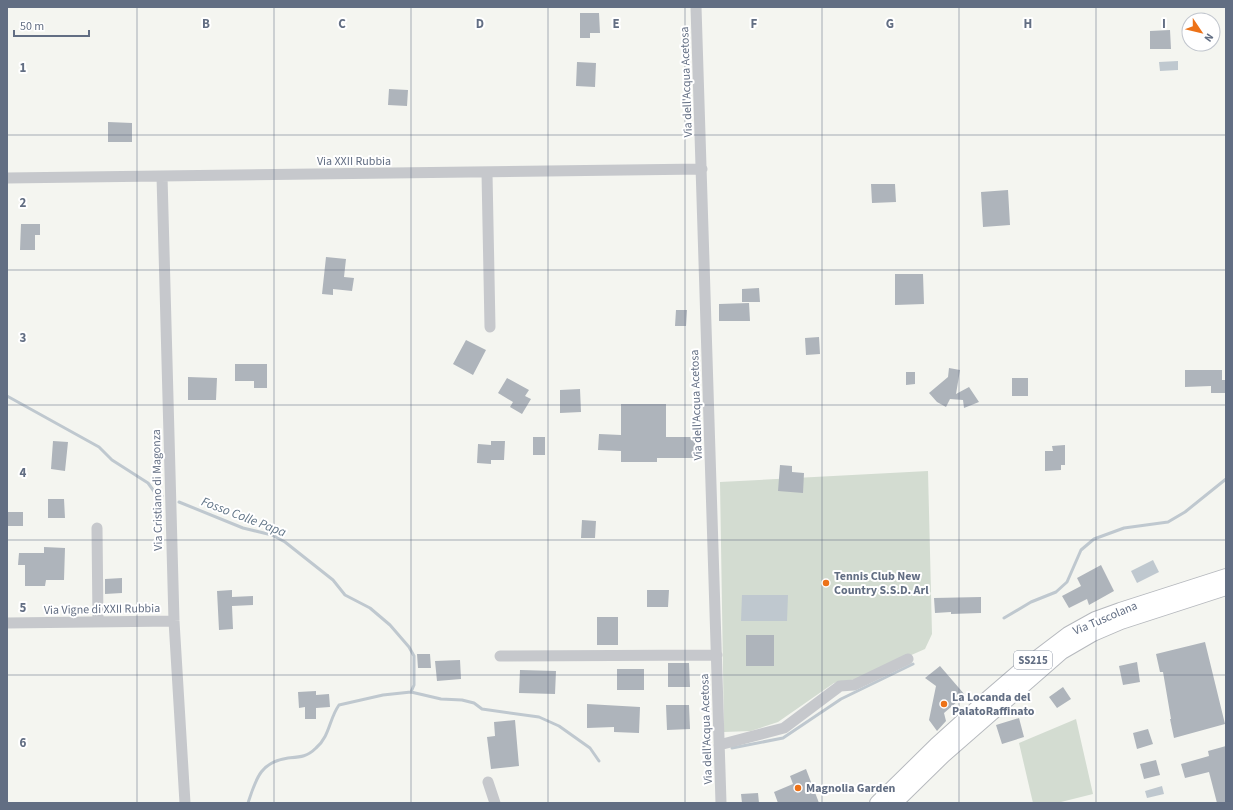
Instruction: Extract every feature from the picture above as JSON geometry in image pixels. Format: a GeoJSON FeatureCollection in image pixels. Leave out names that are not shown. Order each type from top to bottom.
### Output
{"type":"FeatureCollection","features":[{"type":"Feature","properties":{"kind":"main road","name":"Via Tuscolana"},"geometry":{"type":"LineString","coordinates":[[877,803],[936,745],[988,698],[1018,672],[1068,634],[1095,619],[1226,576]]}},
{"type":"Feature","properties":{"kind":"main road","name":"Via Tuscolana"},"geometry":{"type":"LineString","coordinates":[[895,803],[948,752],[1062,652],[1093,634],[1121,622],[1226,588]]}},
{"type":"Feature","properties":{"kind":"street","name":"Via dell'Acqua Acetosa"},"geometry":{"type":"LineString","coordinates":[[696,7],[721,803]]}},
{"type":"Feature","properties":{"kind":"street","name":"Via XXII Rubbia"},"geometry":{"type":"LineString","coordinates":[[7,178],[702,169]]}},
{"type":"Feature","properties":{"kind":"street"},"geometry":{"type":"LineString","coordinates":[[488,172],[490,327]]}},
{"type":"Feature","properties":{"kind":"street","name":"Via Cristiano di Magonza"},"geometry":{"type":"LineString","coordinates":[[162,176],[174,621],[185,803]]}},
{"type":"Feature","properties":{"kind":"street"},"geometry":{"type":"LineString","coordinates":[[97,528],[98,622]]}},
{"type":"Feature","properties":{"kind":"street","name":"Via Vigne di XXII Rubbia"},"geometry":{"type":"LineString","coordinates":[[7,623],[174,621]]}},
{"type":"Feature","properties":{"kind":"street"},"geometry":{"type":"LineString","coordinates":[[500,656],[717,655]]}},
{"type":"Feature","properties":{"kind":"street"},"geometry":{"type":"LineString","coordinates":[[719,745],[784,728],[840,686],[854,685],[908,659]]}},
{"type":"Feature","properties":{"kind":"street"},"geometry":{"type":"LineString","coordinates":[[488,782],[495,803]]}},
{"type":"Feature","properties":{"kind":"shaded area"},"geometry":{"type":"Polygon","coordinates":[[[1178,61],[1178,70],[1160,71],[1159,62],[1178,61]]]}},
{"type":"Feature","properties":{"kind":"shaded area","name":"Tennis Club New Country S.S.D. Arl"},"geometry":{"type":"Polygon","coordinates":[[[928,471],[932,634],[925,649],[857,679],[834,683],[778,722],[751,731],[724,732],[720,482],[928,471]]]}},
{"type":"Feature","properties":{"kind":"shaded area"},"geometry":{"type":"Polygon","coordinates":[[[1153,560],[1159,572],[1137,583],[1131,571],[1153,560]]]}},
{"type":"Feature","properties":{"kind":"shaded area"},"geometry":{"type":"Polygon","coordinates":[[[742,595],[788,595],[787,621],[741,621],[742,595]]]}},
{"type":"Feature","properties":{"kind":"shaded area"},"geometry":{"type":"Polygon","coordinates":[[[1076,719],[1093,794],[1057,803],[1033,803],[1019,743],[1076,719]]]}},
{"type":"Feature","properties":{"kind":"shaded area"},"geometry":{"type":"Polygon","coordinates":[[[1162,786],[1164,794],[1147,798],[1145,791],[1162,786]]]}},
{"type":"Feature","properties":{"kind":"building"},"geometry":{"type":"Polygon","coordinates":[[[580,13],[599,13],[600,33],[590,33],[590,38],[580,38],[580,13]]]}},
{"type":"Feature","properties":{"kind":"building"},"geometry":{"type":"Polygon","coordinates":[[[1170,30],[1171,49],[1150,49],[1150,31],[1170,30]]]}},
{"type":"Feature","properties":{"kind":"building"},"geometry":{"type":"Polygon","coordinates":[[[577,62],[596,63],[595,87],[576,86],[577,62]]]}},
{"type":"Feature","properties":{"kind":"building"},"geometry":{"type":"Polygon","coordinates":[[[389,89],[408,90],[407,106],[388,105],[389,89]]]}},
{"type":"Feature","properties":{"kind":"building"},"geometry":{"type":"Polygon","coordinates":[[[108,122],[132,123],[132,142],[108,142],[108,122]]]}},
{"type":"Feature","properties":{"kind":"building"},"geometry":{"type":"Polygon","coordinates":[[[871,184],[895,184],[896,202],[872,203],[871,184]]]}},
{"type":"Feature","properties":{"kind":"building"},"geometry":{"type":"Polygon","coordinates":[[[1008,190],[1010,225],[983,227],[981,192],[1008,190]]]}},
{"type":"Feature","properties":{"kind":"building"},"geometry":{"type":"Polygon","coordinates":[[[21,224],[40,224],[40,235],[35,235],[35,250],[20,250],[21,224]]]}},
{"type":"Feature","properties":{"kind":"building"},"geometry":{"type":"Polygon","coordinates":[[[326,257],[346,259],[344,277],[354,278],[352,291],[333,289],[333,295],[322,294],[326,257]]]}},
{"type":"Feature","properties":{"kind":"building"},"geometry":{"type":"Polygon","coordinates":[[[895,274],[923,274],[924,304],[895,305],[895,274]]]}},
{"type":"Feature","properties":{"kind":"building"},"geometry":{"type":"Polygon","coordinates":[[[759,288],[760,302],[742,302],[742,289],[759,288]]]}},
{"type":"Feature","properties":{"kind":"building"},"geometry":{"type":"Polygon","coordinates":[[[749,303],[750,321],[719,321],[719,304],[749,303]]]}},
{"type":"Feature","properties":{"kind":"building"},"geometry":{"type":"Polygon","coordinates":[[[676,310],[687,310],[686,326],[675,326],[676,310]]]}},
{"type":"Feature","properties":{"kind":"building"},"geometry":{"type":"Polygon","coordinates":[[[819,337],[820,354],[806,355],[805,338],[819,337]]]}},
{"type":"Feature","properties":{"kind":"building"},"geometry":{"type":"Polygon","coordinates":[[[466,340],[486,350],[473,375],[453,364],[466,340]]]}},
{"type":"Feature","properties":{"kind":"building"},"geometry":{"type":"Polygon","coordinates":[[[235,364],[267,364],[267,388],[254,388],[254,381],[235,381],[235,364]]]}},
{"type":"Feature","properties":{"kind":"building"},"geometry":{"type":"Polygon","coordinates":[[[949,368],[960,370],[956,394],[969,387],[979,402],[964,408],[963,400],[950,399],[946,407],[937,402],[929,393],[948,377],[949,368]]]}},
{"type":"Feature","properties":{"kind":"building"},"geometry":{"type":"Polygon","coordinates":[[[1185,370],[1222,370],[1222,380],[1226,380],[1226,393],[1211,393],[1211,386],[1185,387],[1185,370]]]}},
{"type":"Feature","properties":{"kind":"building"},"geometry":{"type":"Polygon","coordinates":[[[906,372],[915,372],[915,384],[906,385],[906,372]]]}},
{"type":"Feature","properties":{"kind":"building"},"geometry":{"type":"Polygon","coordinates":[[[188,377],[217,378],[216,400],[188,400],[188,377]]]}},
{"type":"Feature","properties":{"kind":"building"},"geometry":{"type":"Polygon","coordinates":[[[507,378],[529,390],[525,396],[531,399],[522,414],[510,407],[513,402],[498,393],[507,378]]]}},
{"type":"Feature","properties":{"kind":"building"},"geometry":{"type":"Polygon","coordinates":[[[1012,378],[1028,378],[1028,396],[1012,396],[1012,378]]]}},
{"type":"Feature","properties":{"kind":"building"},"geometry":{"type":"Polygon","coordinates":[[[580,389],[581,412],[560,413],[560,390],[580,389]]]}},
{"type":"Feature","properties":{"kind":"building"},"geometry":{"type":"Polygon","coordinates":[[[621,404],[666,404],[666,437],[695,437],[695,458],[657,458],[657,462],[621,462],[621,451],[598,450],[599,434],[621,435],[621,404]]]}},
{"type":"Feature","properties":{"kind":"building"},"geometry":{"type":"Polygon","coordinates":[[[533,437],[545,437],[545,455],[533,455],[533,437]]]}},
{"type":"Feature","properties":{"kind":"building"},"geometry":{"type":"Polygon","coordinates":[[[53,441],[68,442],[65,471],[51,469],[53,441]]]}},
{"type":"Feature","properties":{"kind":"building"},"geometry":{"type":"Polygon","coordinates":[[[491,441],[505,441],[504,460],[491,460],[491,464],[477,463],[478,444],[491,445],[491,441]]]}},
{"type":"Feature","properties":{"kind":"building"},"geometry":{"type":"Polygon","coordinates":[[[1065,445],[1065,465],[1061,465],[1061,470],[1045,471],[1045,451],[1053,451],[1052,446],[1065,445]]]}},
{"type":"Feature","properties":{"kind":"building"},"geometry":{"type":"Polygon","coordinates":[[[780,465],[792,466],[792,472],[804,473],[803,493],[778,491],[780,465]]]}},
{"type":"Feature","properties":{"kind":"building"},"geometry":{"type":"Polygon","coordinates":[[[48,499],[64,499],[65,518],[48,518],[48,499]]]}},
{"type":"Feature","properties":{"kind":"building"},"geometry":{"type":"Polygon","coordinates":[[[7,512],[23,512],[23,526],[7,526],[7,512]]]}},
{"type":"Feature","properties":{"kind":"building"},"geometry":{"type":"Polygon","coordinates":[[[582,520],[596,521],[595,538],[581,538],[582,520]]]}},
{"type":"Feature","properties":{"kind":"building"},"geometry":{"type":"Polygon","coordinates":[[[44,547],[65,548],[64,580],[46,580],[45,586],[25,586],[25,565],[18,565],[19,553],[44,553],[44,547]]]}},
{"type":"Feature","properties":{"kind":"building"},"geometry":{"type":"Polygon","coordinates":[[[1101,565],[1114,591],[1089,605],[1087,599],[1069,608],[1062,596],[1081,586],[1077,578],[1101,565]]]}},
{"type":"Feature","properties":{"kind":"building"},"geometry":{"type":"Polygon","coordinates":[[[122,578],[122,593],[105,594],[105,579],[122,578]]]}},
{"type":"Feature","properties":{"kind":"building"},"geometry":{"type":"Polygon","coordinates":[[[232,590],[232,597],[253,596],[253,605],[232,606],[233,629],[219,630],[217,591],[232,590]]]}},
{"type":"Feature","properties":{"kind":"building"},"geometry":{"type":"Polygon","coordinates":[[[647,590],[669,590],[668,607],[647,607],[647,590]]]}},
{"type":"Feature","properties":{"kind":"building"},"geometry":{"type":"Polygon","coordinates":[[[981,597],[981,613],[935,613],[934,598],[981,597]]]}},
{"type":"Feature","properties":{"kind":"building"},"geometry":{"type":"Polygon","coordinates":[[[597,617],[618,617],[618,645],[597,645],[597,617]]]}},
{"type":"Feature","properties":{"kind":"building"},"geometry":{"type":"Polygon","coordinates":[[[746,635],[774,635],[774,666],[746,666],[746,635]]]}},
{"type":"Feature","properties":{"kind":"building"},"geometry":{"type":"Polygon","coordinates":[[[1205,642],[1225,724],[1174,738],[1163,672],[1160,672],[1156,654],[1205,642]]]}},
{"type":"Feature","properties":{"kind":"building"},"geometry":{"type":"Polygon","coordinates":[[[417,654],[430,654],[431,668],[418,668],[417,654]]]}},
{"type":"Feature","properties":{"kind":"building"},"geometry":{"type":"Polygon","coordinates":[[[460,660],[461,679],[437,681],[435,661],[460,660]]]}},
{"type":"Feature","properties":{"kind":"building"},"geometry":{"type":"Polygon","coordinates":[[[1137,662],[1140,682],[1123,685],[1119,666],[1137,662]]]}},
{"type":"Feature","properties":{"kind":"building"},"geometry":{"type":"Polygon","coordinates":[[[668,663],[689,663],[690,687],[668,687],[668,663]]]}},
{"type":"Feature","properties":{"kind":"building","name":"La Locanda del PalatoRaffinato"},"geometry":{"type":"Polygon","coordinates":[[[940,666],[965,695],[944,713],[946,721],[937,731],[929,720],[936,686],[925,678],[940,666]]]}},
{"type":"Feature","properties":{"kind":"building"},"geometry":{"type":"Polygon","coordinates":[[[617,669],[644,669],[644,690],[617,690],[617,669]]]}},
{"type":"Feature","properties":{"kind":"building"},"geometry":{"type":"Polygon","coordinates":[[[520,670],[556,671],[555,694],[519,693],[520,670]]]}},
{"type":"Feature","properties":{"kind":"building"},"geometry":{"type":"Polygon","coordinates":[[[1063,687],[1071,699],[1057,708],[1049,697],[1063,687]]]}},
{"type":"Feature","properties":{"kind":"building"},"geometry":{"type":"Polygon","coordinates":[[[316,691],[316,695],[329,694],[330,707],[316,708],[316,719],[305,719],[305,707],[299,708],[298,692],[316,691]]]}},
{"type":"Feature","properties":{"kind":"building"},"geometry":{"type":"Polygon","coordinates":[[[587,704],[640,707],[639,733],[614,732],[614,727],[587,728],[587,704]]]}},
{"type":"Feature","properties":{"kind":"building"},"geometry":{"type":"Polygon","coordinates":[[[666,705],[689,705],[690,729],[667,730],[666,705]]]}},
{"type":"Feature","properties":{"kind":"building"},"geometry":{"type":"Polygon","coordinates":[[[1019,718],[1024,737],[1002,744],[996,725],[1019,718]]]}},
{"type":"Feature","properties":{"kind":"building"},"geometry":{"type":"Polygon","coordinates":[[[515,720],[519,766],[491,769],[487,737],[495,736],[494,722],[515,720]]]}},
{"type":"Feature","properties":{"kind":"building"},"geometry":{"type":"Polygon","coordinates":[[[1148,729],[1153,744],[1137,749],[1133,733],[1148,729]]]}},
{"type":"Feature","properties":{"kind":"building"},"geometry":{"type":"Polygon","coordinates":[[[1226,746],[1226,803],[1217,803],[1209,772],[1185,778],[1181,764],[1209,756],[1208,751],[1226,746]]]}},
{"type":"Feature","properties":{"kind":"building"},"geometry":{"type":"Polygon","coordinates":[[[1156,760],[1160,775],[1144,779],[1140,764],[1156,760]]]}},
{"type":"Feature","properties":{"kind":"building","name":"Magnolia Garden"},"geometry":{"type":"Polygon","coordinates":[[[806,769],[819,803],[778,803],[774,792],[793,784],[790,776],[806,769]]]}},
{"type":"Feature","properties":{"kind":"building"},"geometry":{"type":"Polygon","coordinates":[[[758,793],[759,803],[742,803],[741,794],[758,793]]]}},
{"type":"Feature","properties":{"kind":"waterway","name":"Fosso Colle Papa"},"geometry":{"type":"LineString","coordinates":[[7,396],[99,447],[112,460],[148,483],[156,494],[162,496]]}},
{"type":"Feature","properties":{"kind":"waterway"},"geometry":{"type":"LineString","coordinates":[[1004,618],[1031,602],[1056,592],[1067,582],[1081,550],[1094,539],[1124,528],[1168,522],[1185,512],[1226,479]]}},
{"type":"Feature","properties":{"kind":"waterway","name":"Fosso Colle Papa"},"geometry":{"type":"LineString","coordinates":[[179,502],[243,528],[272,535],[285,542],[333,580],[345,595],[370,608],[390,625],[409,647],[414,656],[414,685],[411,692]]}},
{"type":"Feature","properties":{"kind":"waterway"},"geometry":{"type":"LineString","coordinates":[[732,748],[783,738],[841,699],[913,664]]}},
{"type":"Feature","properties":{"kind":"waterway"},"geometry":{"type":"LineString","coordinates":[[248,803],[260,773],[271,763],[306,755],[313,751],[321,743],[339,705],[383,695],[411,692],[441,699],[462,700],[474,703],[482,709],[539,717],[559,726],[590,748],[599,761]]}},
{"type":"Feature","properties":{"kind":"place","name":"Tennis Club New Country S.S.D. Arl"},"geometry":{"type":"Point","coordinates":[826,583]}},
{"type":"Feature","properties":{"kind":"place","name":"La Locanda del PalatoRaffinato"},"geometry":{"type":"Point","coordinates":[944,704]}},
{"type":"Feature","properties":{"kind":"place","name":"Magnolia Garden"},"geometry":{"type":"Point","coordinates":[798,788]}}]}
